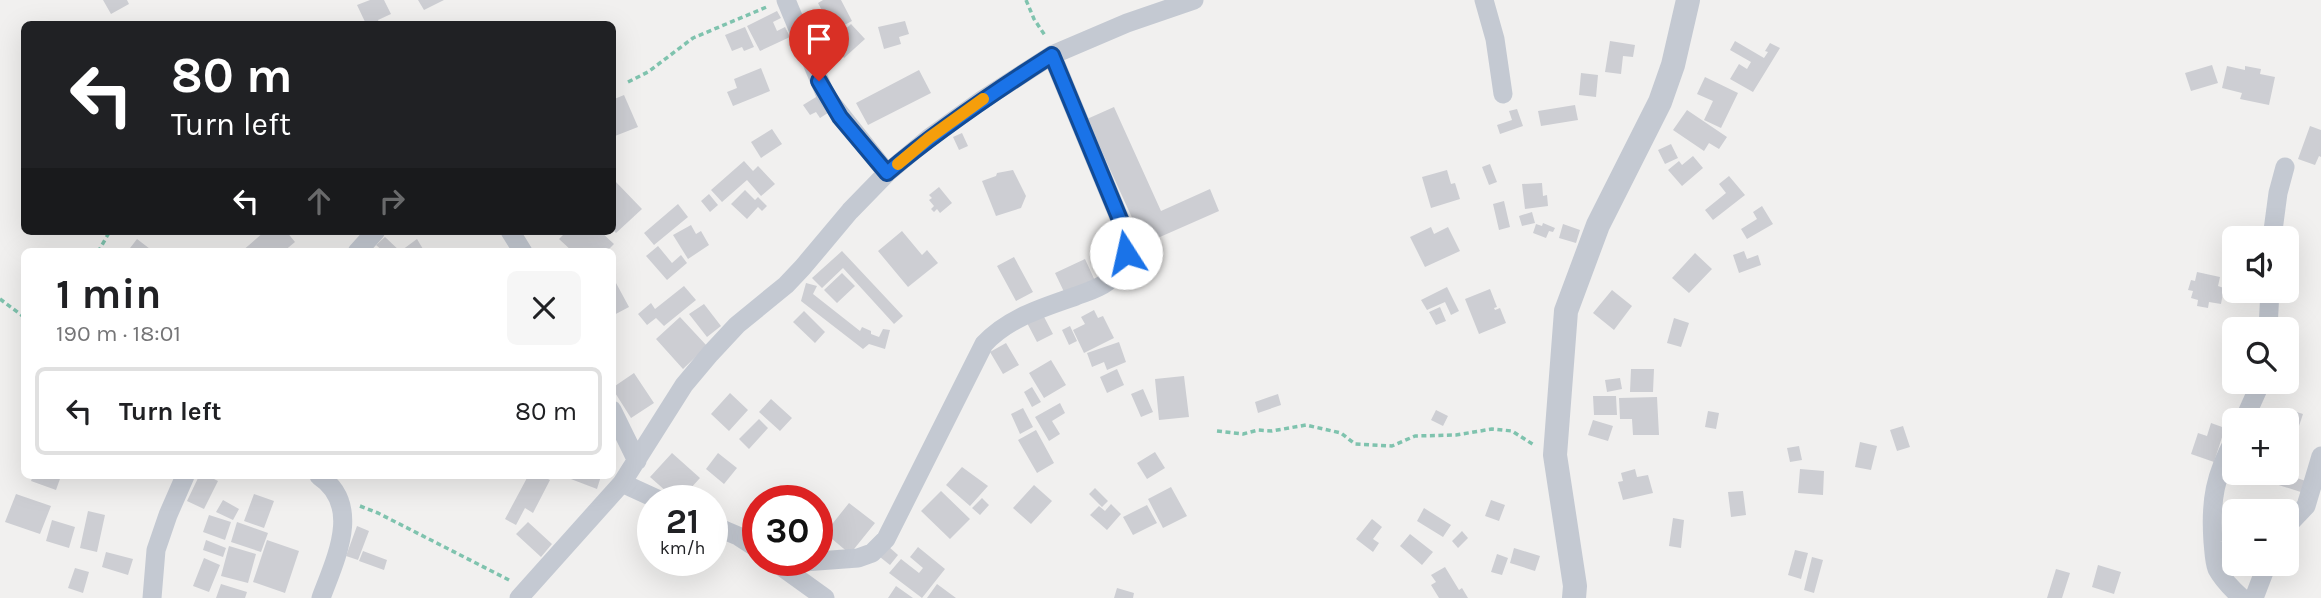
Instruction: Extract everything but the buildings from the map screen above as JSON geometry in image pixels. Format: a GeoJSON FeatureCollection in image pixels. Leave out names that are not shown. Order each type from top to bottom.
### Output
{"type":"FeatureCollection","features":[{"type":"Feature","properties":{"kind":"street"},"geometry":{"type":"LineString","coordinates":[[523,593],[622,482],[684,386],[710,354],[737,325],[786,285],[887,173],[929,138],[982,100],[1054,54],[1127,23],[1194,0]]}},
{"type":"Feature","properties":{"kind":"street"},"geometry":{"type":"LineString","coordinates":[[1484,0],[1495,39],[1503,94]]}},
{"type":"Feature","properties":{"kind":"street"},"geometry":{"type":"LineString","coordinates":[[1574,598],[1575,586],[1555,455],[1566,311],[1598,225],[1660,102],[1673,65],[1688,0]]}},
{"type":"Feature","properties":{"kind":"street"},"geometry":{"type":"LineString","coordinates":[[780,2],[826,96],[887,173]]}},
{"type":"Feature","properties":{"kind":"street"},"geometry":{"type":"LineString","coordinates":[[833,559],[858,558],[872,553],[886,539],[984,344],[997,331],[1029,313],[1104,285],[1121,265],[1128,239],[1054,54]]}},
{"type":"Feature","properties":{"kind":"street"},"geometry":{"type":"LineString","coordinates":[[2274,226],[2285,166]]}},
{"type":"Feature","properties":{"kind":"street"},"geometry":{"type":"LineString","coordinates":[[361,248],[372,235]]}},
{"type":"Feature","properties":{"kind":"street"},"geometry":{"type":"LineString","coordinates":[[616,418],[637,461]]}},
{"type":"Feature","properties":{"kind":"street"},"geometry":{"type":"LineString","coordinates":[[2299,513],[2306,506],[2321,456]]}},
{"type":"Feature","properties":{"kind":"street"},"geometry":{"type":"LineString","coordinates":[[2222,466],[2212,498],[2216,566],[2242,598]]}},
{"type":"Feature","properties":{"kind":"street"},"geometry":{"type":"LineString","coordinates":[[152,598],[156,550],[167,514],[184,479]]}},
{"type":"Feature","properties":{"kind":"street"},"geometry":{"type":"LineString","coordinates":[[321,598],[342,538],[343,515],[339,499],[323,479]]}},
{"type":"Feature","properties":{"kind":"street"},"geometry":{"type":"LineString","coordinates":[[622,482],[637,489]]}},
{"type":"Feature","properties":{"kind":"street"},"geometry":{"type":"LineString","coordinates":[[794,576],[825,598]]}},
{"type":"Feature","properties":{"kind":"street"},"geometry":{"type":"LineString","coordinates":[[2254,598],[2262,576]]}},
{"type":"Feature","properties":{"kind":"path"},"geometry":{"type":"LineString","coordinates":[[1026,0],[1054,54]]}},
{"type":"Feature","properties":{"kind":"path"},"geometry":{"type":"LineString","coordinates":[[628,82],[648,72],[693,38],[780,2]]}},
{"type":"Feature","properties":{"kind":"path"},"geometry":{"type":"LineString","coordinates":[[0,299],[21,315]]}},
{"type":"Feature","properties":{"kind":"path"},"geometry":{"type":"LineString","coordinates":[[1217,431],[1242,435],[1258,430],[1272,431],[1306,425],[1341,433],[1355,444],[1392,446],[1415,436],[1455,435],[1492,429],[1512,431],[1555,455]]}},
{"type":"Feature","properties":{"kind":"path"},"geometry":{"type":"LineString","coordinates":[[339,499],[379,513],[523,593]]}},
{"type":"Feature","properties":{"kind":"slow traffic"},"geometry":{"type":"LineString","coordinates":[[898,164],[983,99]]}},
{"type":"Feature","properties":{"kind":"route"},"geometry":{"type":"LineString","coordinates":[[819,81],[840,117],[887,173],[929,138],[982,100],[1052,55],[1128,239],[1126,253]]}}]}
